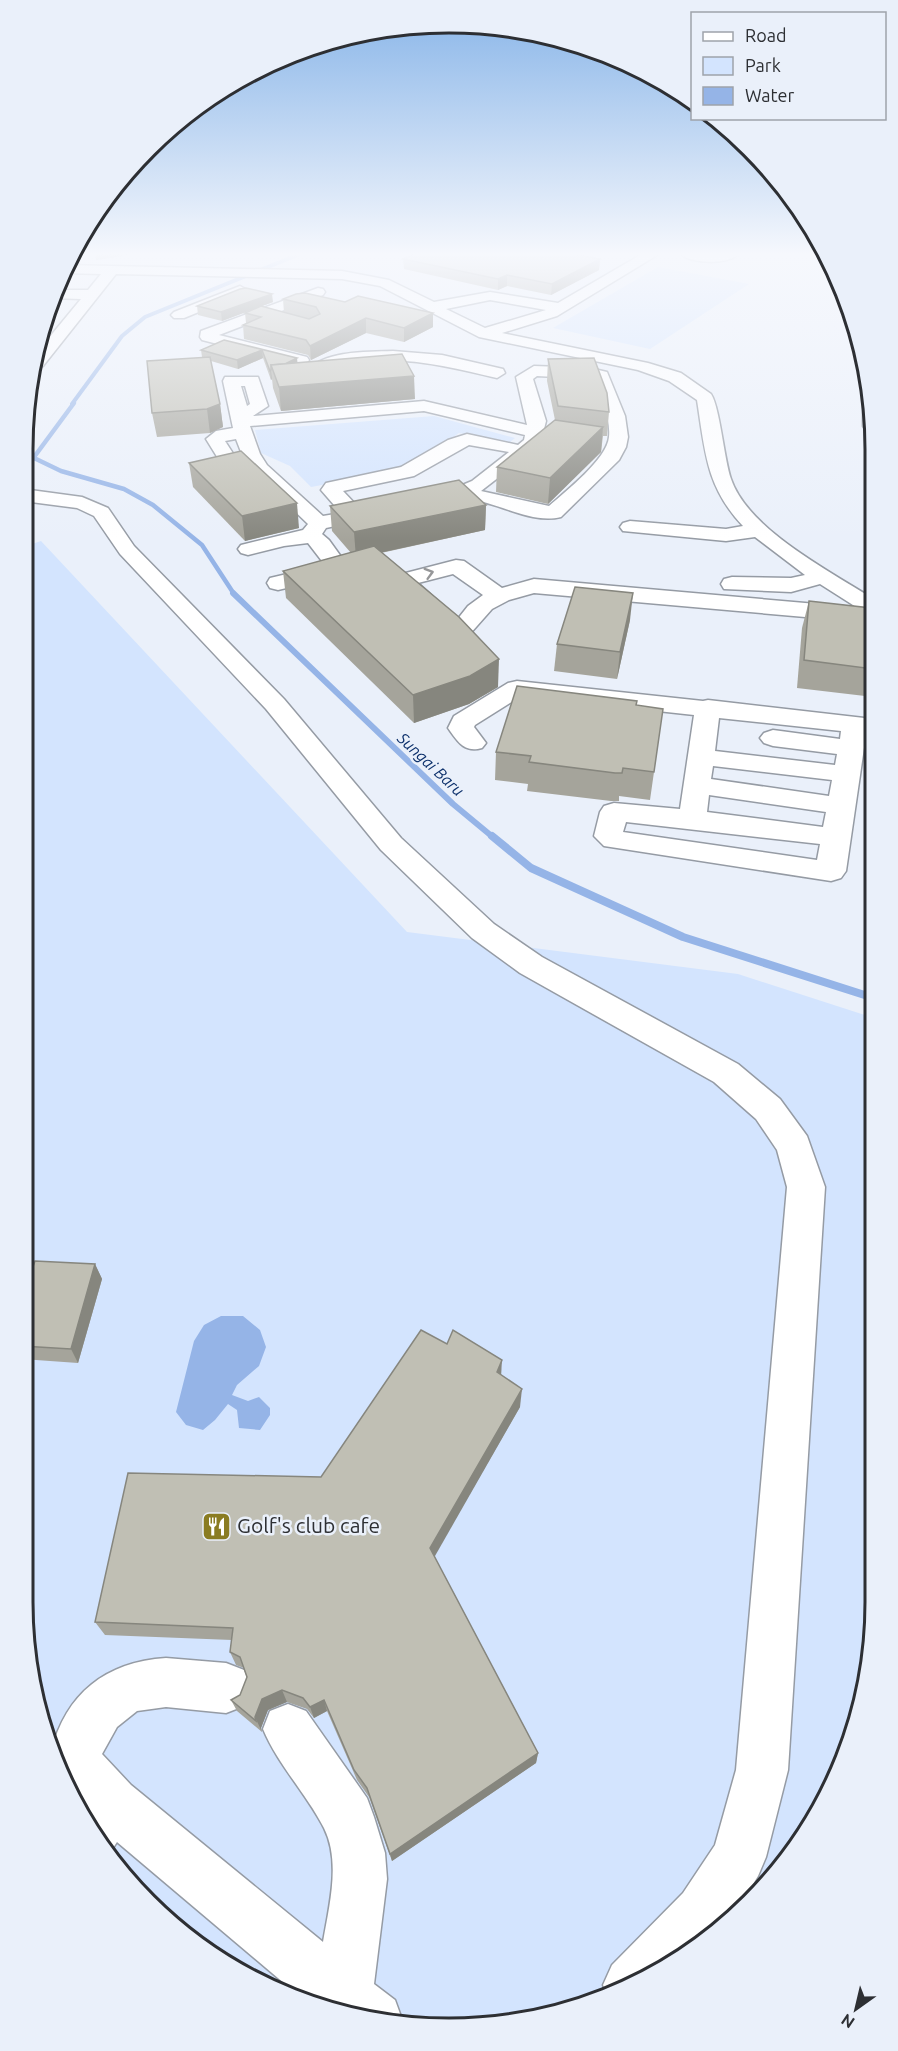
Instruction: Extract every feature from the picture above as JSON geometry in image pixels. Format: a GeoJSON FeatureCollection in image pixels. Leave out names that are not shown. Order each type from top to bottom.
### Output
{"type":"FeatureCollection","features":[{"type":"Feature","properties":{"kind":"lane"},"geometry":{"type":"LineString","coordinates":[[259,350],[301,360]]}},
{"type":"Feature","properties":{"kind":"lane"},"geometry":{"type":"LineString","coordinates":[[480,385],[531,350]]}},
{"type":"Feature","properties":{"kind":"lane"},"geometry":{"type":"LineString","coordinates":[[560,350],[675,377],[705,398],[725,488],[742,515],[795,558],[865,603]]}},
{"type":"Feature","properties":{"kind":"lane"},"geometry":{"type":"LineString","coordinates":[[311,375],[315,370],[334,362],[358,357],[443,360],[497,373]]}},
{"type":"Feature","properties":{"kind":"lane"},"geometry":{"type":"LineString","coordinates":[[291,377],[376,371]]}},
{"type":"Feature","properties":{"kind":"lane"},"geometry":{"type":"LineString","coordinates":[[412,505],[462,492],[479,485],[533,442],[537,421],[524,377],[534,371],[590,373],[601,376],[621,435],[618,446],[612,456],[554,513],[535,511],[462,492]]}},
{"type":"Feature","properties":{"kind":"lane"},"geometry":{"type":"LineString","coordinates":[[444,410],[463,397]]}},
{"type":"Feature","properties":{"kind":"lane"},"geometry":{"type":"LineString","coordinates":[[255,462],[231,464],[215,439],[241,422],[406,406],[424,406],[536,434],[571,439]]}},
{"type":"Feature","properties":{"kind":"lane"},"geometry":{"type":"LineString","coordinates":[[241,422],[255,462],[314,530],[317,540],[336,566],[336,569],[278,583]]}},
{"type":"Feature","properties":{"kind":"lane"},"geometry":{"type":"LineString","coordinates":[[390,509],[349,510],[330,490],[333,487],[407,472],[467,439],[523,450]]}},
{"type":"Feature","properties":{"kind":"lane"},"geometry":{"type":"LineString","coordinates":[[594,442],[618,446]]}},
{"type":"Feature","properties":{"kind":"lane"},"geometry":{"type":"LineString","coordinates":[[475,457],[495,444]]}},
{"type":"Feature","properties":{"kind":"lane"},"geometry":{"type":"LineString","coordinates":[[248,549],[314,530],[349,510],[438,481]]}},
{"type":"Feature","properties":{"kind":"lane"},"geometry":{"type":"LineString","coordinates":[[33,496],[82,503],[100,512],[127,549],[275,704],[391,844],[483,931],[531,965],[726,1073],[768,1109],[794,1146],[806,1188],[762,1770],[739,1857],[703,1914],[653,1964]]}},
{"type":"Feature","properties":{"kind":"lane"},"geometry":{"type":"LineString","coordinates":[[630,527],[726,535],[760,530]]}},
{"type":"Feature","properties":{"kind":"lane"},"geometry":{"type":"LineString","coordinates":[[271,543],[301,578]]}},
{"type":"Feature","properties":{"kind":"lane"},"geometry":{"type":"LineString","coordinates":[[478,647],[462,630],[402,581],[456,566],[497,596]]}},
{"type":"Feature","properties":{"kind":"lane"},"geometry":{"type":"LineString","coordinates":[[557,568],[765,586],[791,585],[824,577]]}},
{"type":"Feature","properties":{"kind":"lane"},"geometry":{"type":"LineString","coordinates":[[423,598],[478,582]]}},
{"type":"Feature","properties":{"kind":"lane"},"geometry":{"type":"LineString","coordinates":[[462,630],[480,608],[497,596],[534,586],[841,615],[865,613]]}},
{"type":"Feature","properties":{"kind":"lane"},"geometry":{"type":"LineString","coordinates":[[472,743],[461,728],[464,722],[510,680],[706,718],[857,743]]}},
{"type":"Feature","properties":{"kind":"lane"},"geometry":{"type":"LineString","coordinates":[[692,819],[706,718]]}},
{"type":"Feature","properties":{"kind":"lane"},"geometry":{"type":"LineString","coordinates":[[700,757],[857,743]]}},
{"type":"Feature","properties":{"kind":"lane"},"geometry":{"type":"LineString","coordinates":[[835,837],[692,819],[614,812],[608,836],[614,840],[831,871],[841,806],[857,743]]}},
{"type":"Feature","properties":{"kind":"lane"},"geometry":{"type":"LineString","coordinates":[[697,785],[841,806]]}},
{"type":"Feature","properties":{"kind":"lane"},"geometry":{"type":"LineString","coordinates":[[226,1688],[180,1682],[145,1683],[121,1691],[104,1702],[77,1746],[76,1762],[102,1818],[359,2008]]}},
{"type":"Feature","properties":{"kind":"lane"},"geometry":{"type":"LineString","coordinates":[[288,1729],[348,1817],[358,1853],[360,1879],[359,2008]]}},
{"type":"Feature","properties":{"kind":"green space"},"geometry":{"type":"Polygon","coordinates":[[[434,416],[515,438],[509,443],[459,433],[408,469],[311,487],[290,466],[261,453],[255,430],[434,416]]]}},
{"type":"Feature","properties":{"kind":"green space"},"geometry":{"type":"Polygon","coordinates":[[[41,541],[407,932],[738,974],[865,1015],[865,1602],[861,1656],[851,1710],[822,1786],[795,1833],[762,1876],[723,1915],[680,1948],[633,1975],[583,1996],[557,2004],[503,2014],[449,2018],[422,2017],[341,2004],[265,1975],[218,1948],[196,1932],[175,1915],[136,1876],[103,1833],[89,1810],[55,1736],[41,1683],[33,1602],[33,544],[41,541]]]}},
{"type":"Feature","properties":{"kind":"water"},"geometry":{"type":"Polygon","coordinates":[[[221,1316],[243,1316],[260,1330],[266,1347],[259,1366],[237,1385],[232,1395],[248,1401],[259,1397],[270,1408],[270,1415],[260,1430],[239,1428],[237,1410],[228,1404],[203,1430],[186,1425],[176,1412],[194,1341],[204,1325],[221,1316]]]}},
{"type":"Feature","properties":{"kind":"building"},"geometry":{"type":"Polygon","coordinates":[[[201,350],[263,350],[297,358],[285,364],[271,365],[270,371],[262,350],[237,360],[201,350]]]}},
{"type":"Feature","properties":{"kind":"building"},"geometry":{"type":"Polygon","coordinates":[[[402,354],[414,376],[279,387],[271,365],[402,354]]]}},
{"type":"Feature","properties":{"kind":"building"},"geometry":{"type":"Polygon","coordinates":[[[210,357],[220,404],[207,409],[152,413],[147,361],[210,357]]]}},
{"type":"Feature","properties":{"kind":"building"},"geometry":{"type":"Polygon","coordinates":[[[594,358],[607,393],[609,412],[558,406],[548,359],[594,358]]]}},
{"type":"Feature","properties":{"kind":"building"},"geometry":{"type":"Polygon","coordinates":[[[555,420],[603,427],[550,478],[497,467],[555,420]]]}},
{"type":"Feature","properties":{"kind":"building"},"geometry":{"type":"Polygon","coordinates":[[[241,451],[297,503],[242,516],[189,463],[241,451]]]}},
{"type":"Feature","properties":{"kind":"building"},"geometry":{"type":"Polygon","coordinates":[[[459,480],[486,505],[354,532],[330,506],[459,480]]]}},
{"type":"Feature","properties":{"kind":"building"},"geometry":{"type":"Polygon","coordinates":[[[374,546],[459,617],[499,659],[470,676],[413,695],[283,571],[374,546]]]}},
{"type":"Feature","properties":{"kind":"building"},"geometry":{"type":"Polygon","coordinates":[[[575,587],[633,593],[620,652],[557,644],[575,587]]]}},
{"type":"Feature","properties":{"kind":"building"},"geometry":{"type":"Polygon","coordinates":[[[809,601],[865,607],[865,668],[804,660],[809,601]]]}},
{"type":"Feature","properties":{"kind":"building"},"geometry":{"type":"Polygon","coordinates":[[[517,686],[637,701],[636,705],[663,709],[654,772],[623,768],[622,773],[615,773],[529,762],[531,756],[496,752],[517,686]]]}},
{"type":"Feature","properties":{"kind":"building"},"geometry":{"type":"Polygon","coordinates":[[[35,1261],[95,1264],[71,1349],[33,1347],[33,1267],[35,1261]]]}},
{"type":"Feature","properties":{"kind":"building"},"geometry":{"type":"Polygon","coordinates":[[[421,1330],[447,1344],[453,1330],[502,1360],[497,1372],[522,1389],[430,1548],[538,1753],[390,1854],[367,1788],[354,1770],[324,1700],[310,1707],[303,1698],[282,1690],[262,1699],[255,1717],[256,1721],[231,1700],[240,1695],[247,1677],[240,1657],[230,1652],[233,1628],[95,1622],[128,1473],[321,1477],[421,1330]]]}},
{"type":"Feature","properties":{"kind":"waterway"},"geometry":{"type":"LineString","coordinates":[[72,404],[112,350]]}},
{"type":"Feature","properties":{"kind":"waterway"},"geometry":{"type":"LineString","coordinates":[[33,458],[74,403]]}},
{"type":"Feature","properties":{"kind":"waterway","name":"Sungai Baru"},"geometry":{"type":"LineString","coordinates":[[34,458],[61,471],[124,489],[153,505],[202,545],[234,594]]}},
{"type":"Feature","properties":{"kind":"waterway","name":"Sungai Baru"},"geometry":{"type":"LineString","coordinates":[[234,594],[453,804],[494,838]]}},
{"type":"Feature","properties":{"kind":"waterway","name":"Sungai Baru"},"geometry":{"type":"LineString","coordinates":[[492,836],[531,868],[683,937],[865,995]]}},
{"type":"Feature","properties":{"kind":"place","name":"Golf's club cafe"},"geometry":{"type":"Point","coordinates":[216,1526]}}]}
